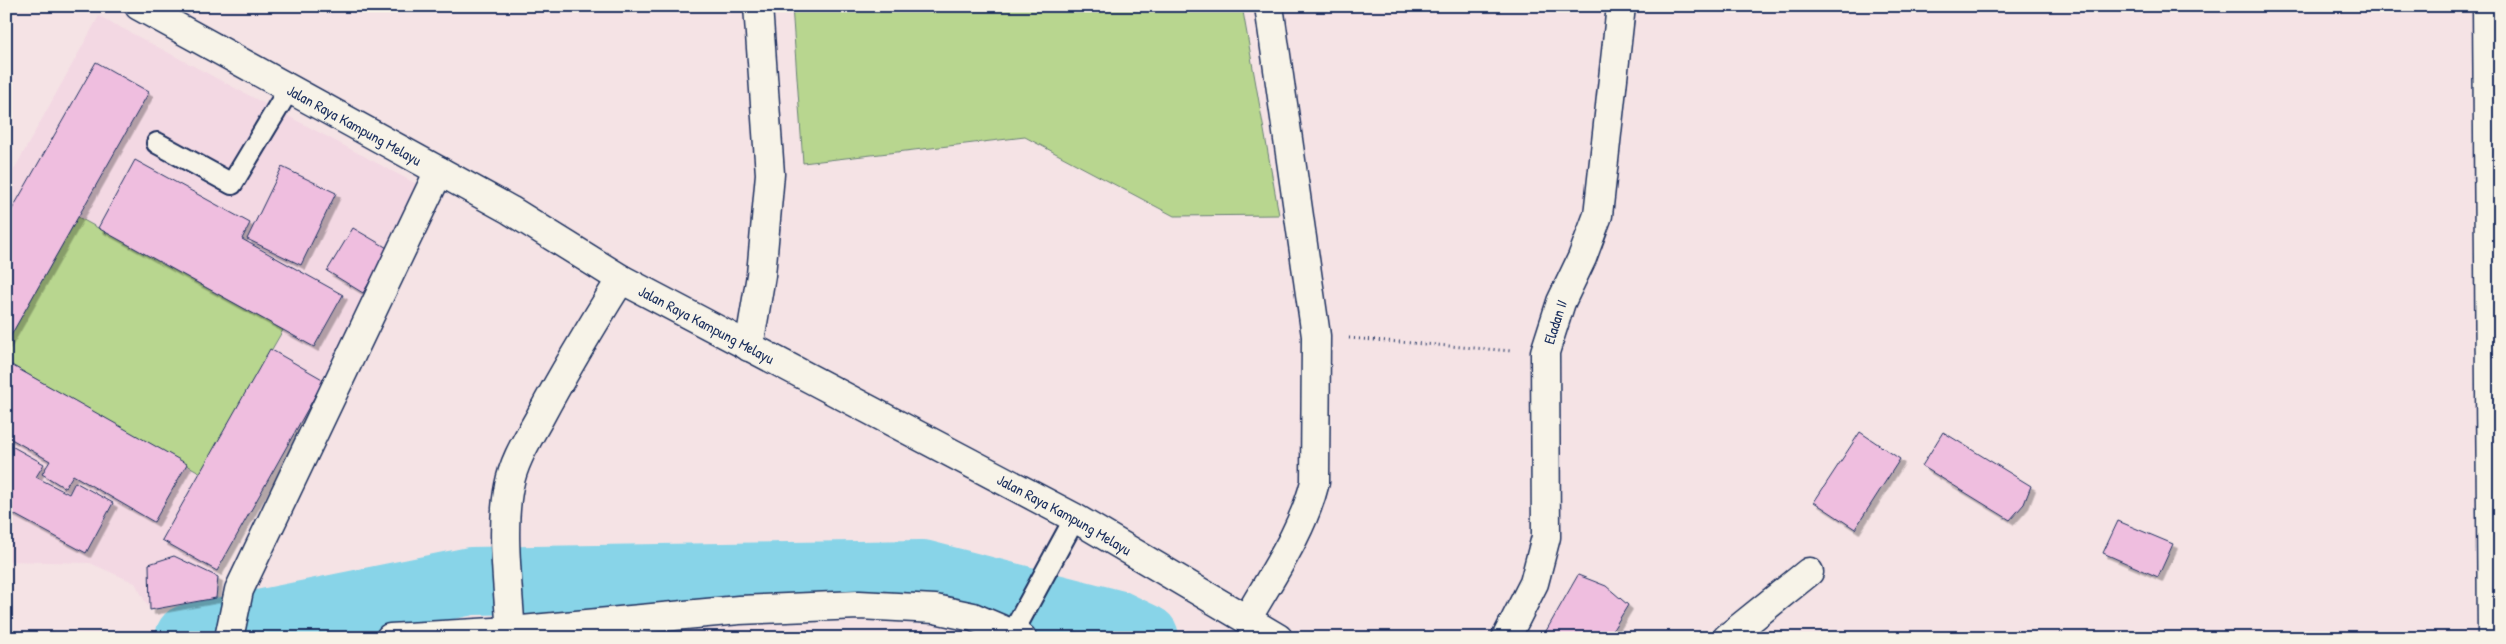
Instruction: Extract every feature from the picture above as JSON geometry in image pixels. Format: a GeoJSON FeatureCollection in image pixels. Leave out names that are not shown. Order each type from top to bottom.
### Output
{"type":"FeatureCollection","features":[{"type":"Feature","properties":{"kind":"street","name":"Jalan Raya Kampung Melayu"},"geometry":{"type":"LineString","coordinates":[[139,6],[510,210],[621,279],[1075,518],[1278,638]]}},
{"type":"Feature","properties":{"kind":"street"},"geometry":{"type":"LineString","coordinates":[[749,346],[761,275],[770,174],[758,6]]}},
{"type":"Feature","properties":{"kind":"street"},"geometry":{"type":"LineString","coordinates":[[1247,619],[1301,522],[1310,501],[1315,482],[1316,336],[1269,6]]}},
{"type":"Feature","properties":{"kind":"street","name":"Eladan II"},"geometry":{"type":"LineString","coordinates":[[1506,638],[1534,583],[1546,537],[1545,352],[1561,302],[1582,258],[1598,215],[1621,6]]}},
{"type":"Feature","properties":{"kind":"street"},"geometry":{"type":"LineString","coordinates":[[2487,6],[2492,638]]}},
{"type":"Feature","properties":{"kind":"street"},"geometry":{"type":"LineString","coordinates":[[229,638],[239,590],[439,171]]}},
{"type":"Feature","properties":{"kind":"street"},"geometry":{"type":"LineString","coordinates":[[511,629],[506,568],[509,487],[516,461],[553,393],[621,279]]}},
{"type":"Feature","properties":{"kind":"street"},"geometry":{"type":"LineString","coordinates":[[1727,638],[1809,572]]}},
{"type":"Feature","properties":{"kind":"street"},"geometry":{"type":"LineString","coordinates":[[390,638],[739,610],[859,605],[935,609],[972,617],[1014,633]]}},
{"type":"Feature","properties":{"kind":"lane"},"geometry":{"type":"LineString","coordinates":[[157,143],[232,184],[289,89]]}},
{"type":"Feature","properties":{"kind":"lane"},"geometry":{"type":"LineString","coordinates":[[1014,633],[1075,518]]}},
{"type":"Feature","properties":{"kind":"path"},"geometry":{"type":"LineString","coordinates":[[1316,336],[1545,352]]}},
{"type":"Feature","properties":{"kind":"shaded area"},"geometry":{"type":"Polygon","coordinates":[[[99,16],[424,188],[324,380],[217,571],[216,598],[150,610],[135,583],[90,563],[6,561],[6,184],[99,16]]]}},
{"type":"Feature","properties":{"kind":"green space"},"geometry":{"type":"Polygon","coordinates":[[[792,6],[1242,6],[1279,215],[1174,216],[1025,137],[803,163],[792,6]]]}},
{"type":"Feature","properties":{"kind":"green space"},"geometry":{"type":"Polygon","coordinates":[[[78,217],[283,330],[201,473],[6,362],[6,344],[78,217]]]}},
{"type":"Feature","properties":{"kind":"building"},"geometry":{"type":"Polygon","coordinates":[[[96,62],[149,92],[6,344],[6,220],[96,62]]]}},
{"type":"Feature","properties":{"kind":"building"},"geometry":{"type":"Polygon","coordinates":[[[135,160],[250,223],[242,239],[343,295],[314,347],[98,228],[135,160]]]}},
{"type":"Feature","properties":{"kind":"building"},"geometry":{"type":"Polygon","coordinates":[[[282,167],[336,193],[301,265],[247,239],[282,167]]]}},
{"type":"Feature","properties":{"kind":"building"},"geometry":{"type":"Polygon","coordinates":[[[353,228],[389,249],[363,293],[327,271],[353,228]]]}},
{"type":"Feature","properties":{"kind":"building"},"geometry":{"type":"Polygon","coordinates":[[[270,349],[324,380],[217,571],[162,540],[270,349]]]}},
{"type":"Feature","properties":{"kind":"building"},"geometry":{"type":"Polygon","coordinates":[[[6,362],[187,464],[154,522],[73,475],[65,488],[42,474],[50,461],[6,436],[6,362]]]}},
{"type":"Feature","properties":{"kind":"building"},"geometry":{"type":"Polygon","coordinates":[[[1860,432],[1900,459],[1855,529],[1814,502],[1860,432]]]}},
{"type":"Feature","properties":{"kind":"building"},"geometry":{"type":"Polygon","coordinates":[[[1943,432],[2031,486],[2024,504],[2010,520],[1922,466],[1943,432]]]}},
{"type":"Feature","properties":{"kind":"building"},"geometry":{"type":"Polygon","coordinates":[[[6,443],[44,464],[36,477],[69,494],[75,482],[113,503],[86,553],[6,510],[6,443]]]}},
{"type":"Feature","properties":{"kind":"building"},"geometry":{"type":"Polygon","coordinates":[[[2118,521],[2173,544],[2158,577],[2103,553],[2118,521]]]}},
{"type":"Feature","properties":{"kind":"building"},"geometry":{"type":"Polygon","coordinates":[[[174,556],[218,577],[216,598],[150,610],[149,564],[174,556]]]}},
{"type":"Feature","properties":{"kind":"building"},"geometry":{"type":"Polygon","coordinates":[[[1578,575],[1606,586],[1628,605],[1608,638],[1542,638],[1578,575]]]}},
{"type":"Feature","properties":{"kind":"waterway"},"geometry":{"type":"LineString","coordinates":[[189,638],[471,581],[922,574],[1116,624],[1145,638]]}}]}
